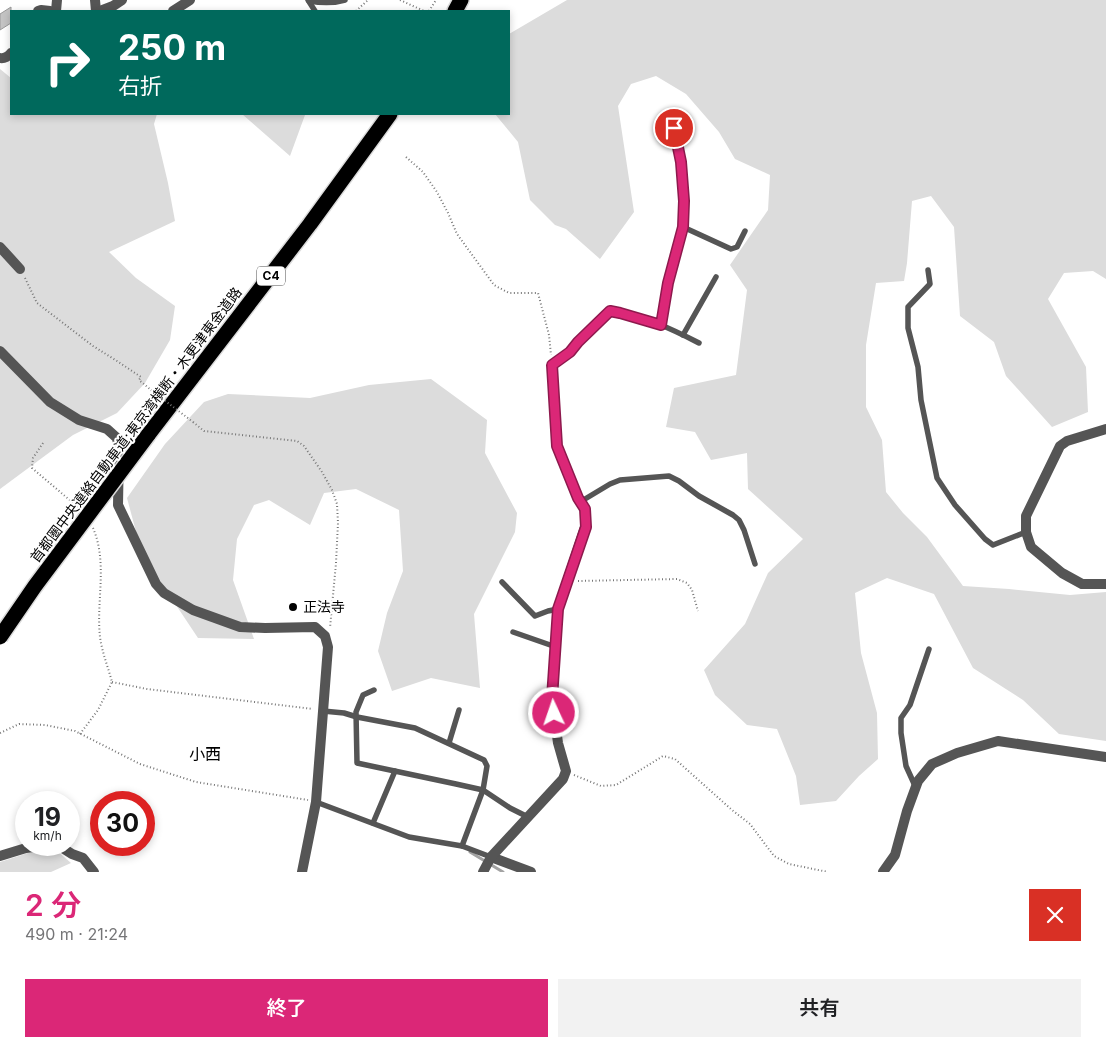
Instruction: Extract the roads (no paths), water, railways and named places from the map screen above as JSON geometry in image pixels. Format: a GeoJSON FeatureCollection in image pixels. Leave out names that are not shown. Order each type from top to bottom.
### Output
{"type":"FeatureCollection","features":[{"type":"Feature","properties":{"kind":"highway","name":"首都圏中央連絡自動車道;東京湾横断・木更津東金道路"},"geometry":{"type":"LineString","coordinates":[[0,637],[35,586],[310,224],[389,115]]}},
{"type":"Feature","properties":{"kind":"street"},"geometry":{"type":"LineString","coordinates":[[103,10],[122,0]]}},
{"type":"Feature","properties":{"kind":"street"},"geometry":{"type":"LineString","coordinates":[[175,10],[190,0]]}},
{"type":"Feature","properties":{"kind":"street"},"geometry":{"type":"LineString","coordinates":[[0,247],[20,269]]}},
{"type":"Feature","properties":{"kind":"street"},"geometry":{"type":"LineString","coordinates":[[0,351],[50,402],[79,420],[107,429],[117,438],[119,449],[118,505],[156,584],[164,593],[192,610],[240,627],[315,628],[325,636],[328,647],[316,802],[302,872]]}},
{"type":"Feature","properties":{"kind":"street"},"geometry":{"type":"LineString","coordinates":[[483,872],[492,857],[563,779],[566,771],[558,744],[552,698],[558,609],[586,527],[585,509],[580,502],[557,446],[552,365]]}},
{"type":"Feature","properties":{"kind":"street"},"geometry":{"type":"LineString","coordinates":[[1106,429],[1067,441],[1060,446],[1026,516],[1026,532],[1031,547],[1062,573],[1082,584],[1106,584]]}},
{"type":"Feature","properties":{"kind":"street"},"geometry":{"type":"LineString","coordinates":[[883,872],[895,854],[918,781],[932,764],[957,753],[998,741],[1106,758]]}},
{"type":"Feature","properties":{"kind":"street"},"geometry":{"type":"LineString","coordinates":[[0,856],[15,851]]}},
{"type":"Feature","properties":{"kind":"street"},"geometry":{"type":"LineString","coordinates":[[78,856],[83,858],[94,872]]}},
{"type":"Feature","properties":{"kind":"street"},"geometry":{"type":"LineString","coordinates":[[492,857],[531,872]]}},
{"type":"Feature","properties":{"kind":"lane"},"geometry":{"type":"LineString","coordinates":[[309,0],[321,3],[336,3],[345,0]]}},
{"type":"Feature","properties":{"kind":"lane"},"geometry":{"type":"LineString","coordinates":[[661,325],[668,283],[683,227],[684,201],[681,162],[674,128]]}},
{"type":"Feature","properties":{"kind":"lane"},"geometry":{"type":"LineString","coordinates":[[683,227],[731,249],[737,247],[745,231]]}},
{"type":"Feature","properties":{"kind":"lane"},"geometry":{"type":"LineString","coordinates":[[928,270],[930,284],[908,307],[908,328],[918,366],[921,400],[937,478],[955,505],[985,540],[993,545],[1026,532]]}},
{"type":"Feature","properties":{"kind":"lane"},"geometry":{"type":"LineString","coordinates":[[684,335],[716,277]]}},
{"type":"Feature","properties":{"kind":"lane"},"geometry":{"type":"LineString","coordinates":[[552,365],[570,352],[610,311],[661,325],[699,343]]}},
{"type":"Feature","properties":{"kind":"lane"},"geometry":{"type":"LineString","coordinates":[[580,502],[620,480],[669,476],[739,520],[755,564]]}},
{"type":"Feature","properties":{"kind":"lane"},"geometry":{"type":"LineString","coordinates":[[502,582],[535,616],[548,610],[558,609]]}},
{"type":"Feature","properties":{"kind":"lane"},"geometry":{"type":"LineString","coordinates":[[513,632],[556,647]]}},
{"type":"Feature","properties":{"kind":"lane"},"geometry":{"type":"LineString","coordinates":[[916,788],[906,766],[900,733],[901,718],[910,704],[929,649]]}},
{"type":"Feature","properties":{"kind":"lane"},"geometry":{"type":"LineString","coordinates":[[374,690],[363,695],[356,712],[356,763],[484,790],[510,808],[528,816]]}},
{"type":"Feature","properties":{"kind":"lane"},"geometry":{"type":"LineString","coordinates":[[449,743],[460,710]]}},
{"type":"Feature","properties":{"kind":"lane"},"geometry":{"type":"LineString","coordinates":[[323,711],[344,713],[415,728],[484,760],[487,766],[484,790],[462,846]]}},
{"type":"Feature","properties":{"kind":"lane"},"geometry":{"type":"LineString","coordinates":[[373,823],[395,770]]}},
{"type":"Feature","properties":{"kind":"lane"},"geometry":{"type":"LineString","coordinates":[[316,802],[409,837],[462,846],[492,857]]}},
{"type":"Feature","properties":{"kind":"waterway"},"geometry":{"type":"LineString","coordinates":[[470,852],[503,872]]}},
{"type":"Feature","properties":{"kind":"place","name":"正法寺"},"geometry":{"type":"Point","coordinates":[293,607]}},
{"type":"Feature","properties":{"kind":"district","name":"小西"},"geometry":{"type":"Point","coordinates":[205,754]}}]}
